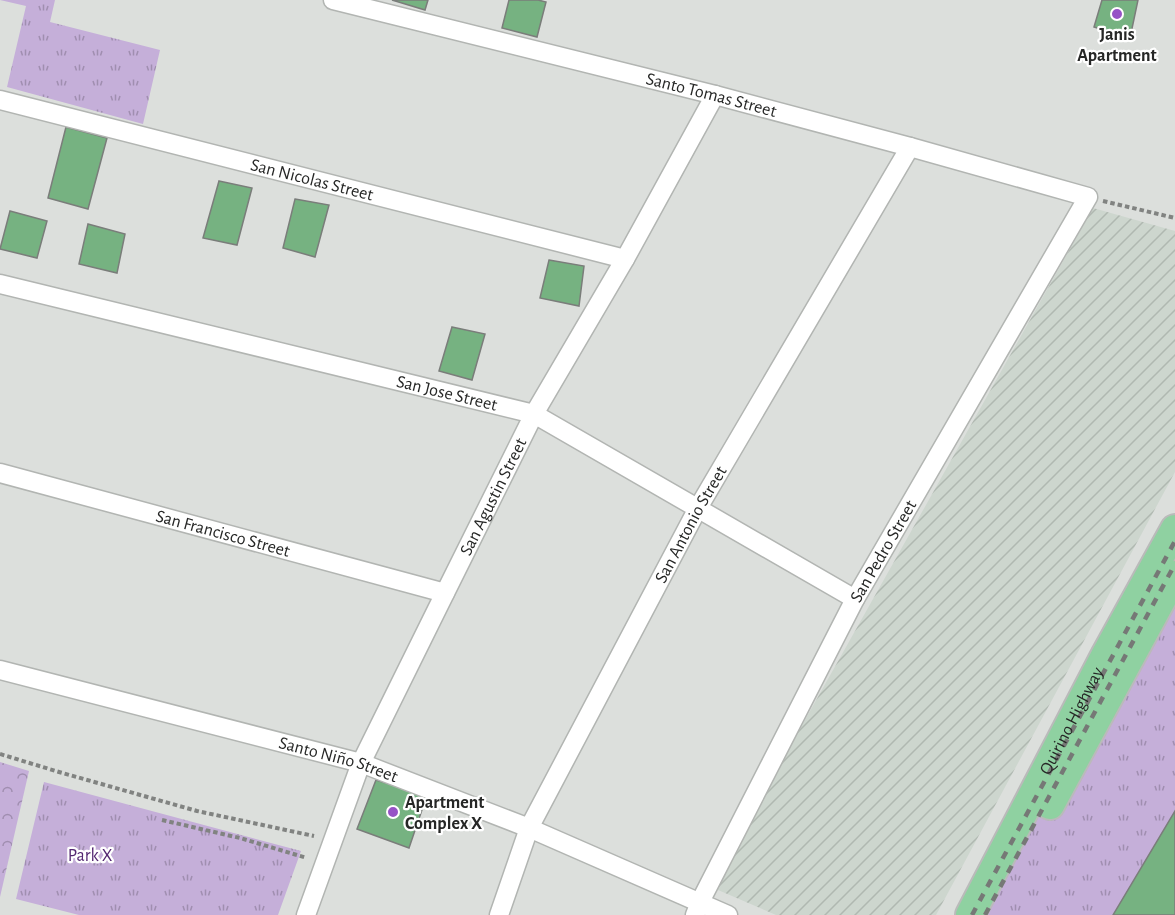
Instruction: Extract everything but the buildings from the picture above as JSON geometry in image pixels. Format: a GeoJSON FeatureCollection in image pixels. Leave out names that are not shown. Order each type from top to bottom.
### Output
{"type":"FeatureCollection","features":[{"type":"Feature","properties":{"kind":"main road","name":"Quirino Highway"},"geometry":{"type":"LineString","coordinates":[[970,915],[1106,654],[1175,530]]}},
{"type":"Feature","properties":{"kind":"main road","name":"Quirino Highway"},"geometry":{"type":"LineString","coordinates":[[990,915],[1175,575]]}},
{"type":"Feature","properties":{"kind":"street","name":"Santo Tomas Street"},"geometry":{"type":"LineString","coordinates":[[333,0],[715,95],[1088,197]]}},
{"type":"Feature","properties":{"kind":"street","name":"San Agustin Street"},"geometry":{"type":"LineString","coordinates":[[306,915],[361,762],[534,414],[625,259],[715,95]]}},
{"type":"Feature","properties":{"kind":"street","name":"San Nicolas Street"},"geometry":{"type":"LineString","coordinates":[[0,100],[625,259]]}},
{"type":"Feature","properties":{"kind":"street","name":"San Antonio Street"},"geometry":{"type":"LineString","coordinates":[[500,915],[529,828],[698,508],[910,147]]}},
{"type":"Feature","properties":{"kind":"street","name":"San Pedro Street"},"geometry":{"type":"LineString","coordinates":[[698,909],[855,599],[1088,197]]}},
{"type":"Feature","properties":{"kind":"street","name":"San Jose Street"},"geometry":{"type":"LineString","coordinates":[[0,284],[534,414],[855,599]]}},
{"type":"Feature","properties":{"kind":"street","name":"San Francisco Street"},"geometry":{"type":"LineString","coordinates":[[0,473],[445,593]]}},
{"type":"Feature","properties":{"kind":"street","name":"Santo Niño Street"},"geometry":{"type":"LineString","coordinates":[[0,670],[361,762],[529,828],[698,909],[728,915]]}},
{"type":"Feature","properties":{"kind":"path"},"geometry":{"type":"LineString","coordinates":[[1088,197],[1175,218]]}},
{"type":"Feature","properties":{"kind":"path"},"geometry":{"type":"LineString","coordinates":[[0,754],[197,811],[333,840]]}},
{"type":"Feature","properties":{"kind":"path"},"geometry":{"type":"LineString","coordinates":[[162,820],[240,838],[325,863]]}},
{"type":"Feature","properties":{"kind":"shaded area"},"geometry":{"type":"Polygon","coordinates":[[[1093,208],[1175,231],[1175,472],[936,915],[776,915],[711,887],[1093,208]]]}},
{"type":"Feature","properties":{"kind":"green space"},"geometry":{"type":"Polygon","coordinates":[[[0,0],[55,0],[50,22],[160,50],[143,124],[7,87],[26,6],[0,0]]]}},
{"type":"Feature","properties":{"kind":"green space"},"geometry":{"type":"Polygon","coordinates":[[[1175,554],[1175,915],[978,915],[1175,554]]]}},
{"type":"Feature","properties":{"kind":"green space"},"geometry":{"type":"Polygon","coordinates":[[[0,762],[29,771],[0,897],[0,762]]]}},
{"type":"Feature","properties":{"kind":"green space","name":"Park X"},"geometry":{"type":"Polygon","coordinates":[[[44,782],[301,851],[278,915],[79,915],[16,899],[44,782]]]}},
{"type":"Feature","properties":{"kind":"railway"},"geometry":{"type":"LineString","coordinates":[[972,915],[1175,541]]}},
{"type":"Feature","properties":{"kind":"railway"},"geometry":{"type":"LineString","coordinates":[[985,915],[1175,564]]}},
{"type":"Feature","properties":{"kind":"place","name":"Janis Apartment"},"geometry":{"type":"Point","coordinates":[1117,14]}},
{"type":"Feature","properties":{"kind":"place","name":"Apartment Complex X"},"geometry":{"type":"Point","coordinates":[393,812]}}]}
